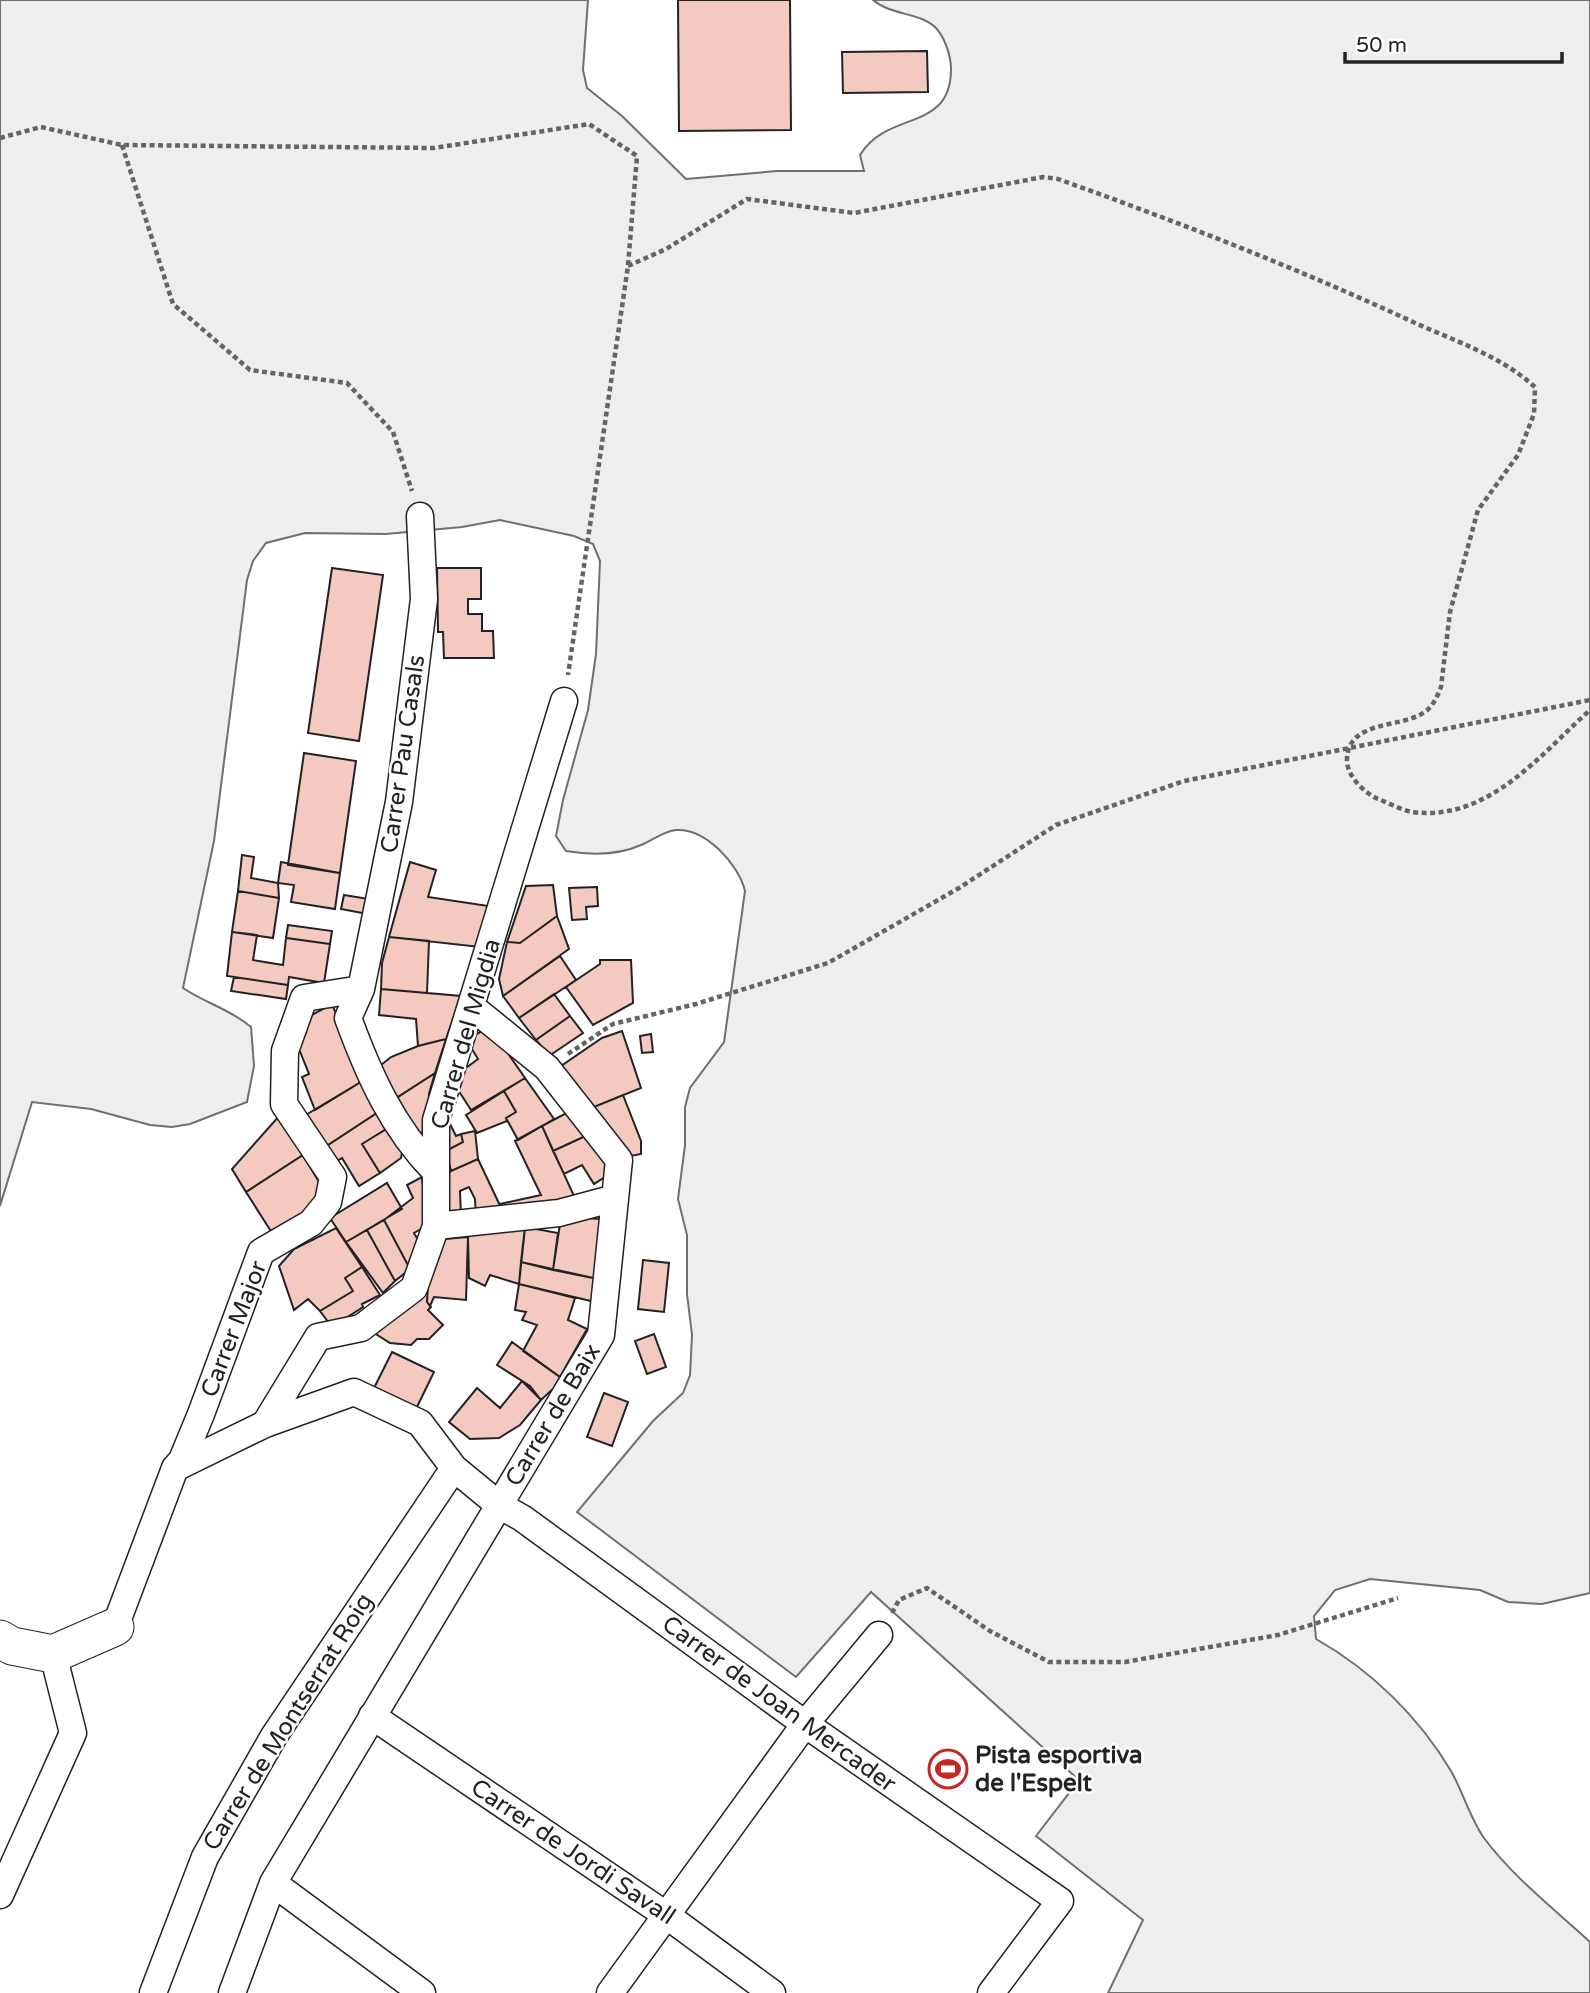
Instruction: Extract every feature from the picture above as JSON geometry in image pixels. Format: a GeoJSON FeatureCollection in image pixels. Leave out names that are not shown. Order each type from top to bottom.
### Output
{"type":"FeatureCollection","features":[{"type":"Feature","properties":{"kind":"street","name":"Carrer Pau Casals"},"geometry":{"type":"LineString","coordinates":[[420,516],[424,599],[399,802],[361,989],[348,1018],[370,1077],[413,1149],[435,1171]]}},
{"type":"Feature","properties":{"kind":"street","name":"Carrer del Migdia"},"geometry":{"type":"LineString","coordinates":[[265,1424],[318,1337],[361,1328],[414,1288],[436,1226],[436,1120],[564,701]]}},
{"type":"Feature","properties":{"kind":"street","name":"Carrer Major"},"geometry":{"type":"LineString","coordinates":[[116,1627],[175,1468],[201,1414],[261,1252],[311,1223],[328,1202],[333,1177],[284,1104],[285,1051],[304,999],[361,989]]}},
{"type":"Feature","properties":{"kind":"street","name":"Carrer de Baix"},"geometry":{"type":"LineString","coordinates":[[472,1007],[547,1068],[619,1160],[601,1335],[499,1505]]}},
{"type":"Feature","properties":{"kind":"street"},"geometry":{"type":"LineString","coordinates":[[436,1226],[559,1213],[615,1198]]}},
{"type":"Feature","properties":{"kind":"street","name":"Carrer de Joan Mercader"},"geometry":{"type":"LineString","coordinates":[[265,1424],[354,1392],[420,1423],[454,1468],[499,1505],[533,1526],[805,1724],[1060,1901],[991,1993]]}},
{"type":"Feature","properties":{"kind":"street"},"geometry":{"type":"LineString","coordinates":[[175,1468],[265,1424]]}},
{"type":"Feature","properties":{"kind":"street","name":"Carrer de Montserrat Roig"},"geometry":{"type":"LineString","coordinates":[[153,1993],[205,1857],[267,1748],[454,1468]]}},
{"type":"Feature","properties":{"kind":"street"},"geometry":{"type":"LineString","coordinates":[[232,1993],[273,1883],[499,1505]]}},
{"type":"Feature","properties":{"kind":"street"},"geometry":{"type":"LineString","coordinates":[[0,1639],[12,1646],[53,1654],[116,1627]]}},
{"type":"Feature","properties":{"kind":"street"},"geometry":{"type":"LineString","coordinates":[[610,1993],[805,1724],[879,1634]]}},
{"type":"Feature","properties":{"kind":"street"},"geometry":{"type":"LineString","coordinates":[[0,1895],[73,1733],[53,1654]]}},
{"type":"Feature","properties":{"kind":"street","name":"Carrer de Jordi Savall"},"geometry":{"type":"LineString","coordinates":[[372,1716],[666,1914],[772,1993]]}},
{"type":"Feature","properties":{"kind":"street"},"geometry":{"type":"LineString","coordinates":[[273,1883],[422,1993]]}},
{"type":"Feature","properties":{"kind":"path"},"geometry":{"type":"LineString","coordinates":[[0,138],[41,127],[122,145],[434,148],[589,124],[636,156],[628,266],[564,701]]}},
{"type":"Feature","properties":{"kind":"path"},"geometry":{"type":"LineString","coordinates":[[122,145],[173,304],[250,370],[347,383],[393,432],[420,516]]}},
{"type":"Feature","properties":{"kind":"path"},"geometry":{"type":"LineString","coordinates":[[628,266],[666,249],[747,199],[854,213],[1043,177],[1058,179],[1189,226],[1364,299],[1509,366],[1535,387],[1534,414],[1518,455],[1478,510],[1450,612],[1441,687],[1434,702],[1423,713],[1360,734],[1351,746],[1346,760],[1352,775],[1366,794],[1410,812],[1443,811],[1479,802],[1506,788],[1590,710]]}},
{"type":"Feature","properties":{"kind":"path"},"geometry":{"type":"LineString","coordinates":[[547,1068],[613,1024],[696,1004],[828,963],[959,888],[1056,825],[1184,781],[1590,700]]}},
{"type":"Feature","properties":{"kind":"path"},"geometry":{"type":"LineString","coordinates":[[879,1634],[899,1600],[927,1588],[990,1631],[1049,1662],[1125,1662],[1278,1636],[1398,1598]]}},
{"type":"Feature","properties":{"kind":"shaded area"},"geometry":{"type":"Polygon","coordinates":[[[0,0],[588,0],[583,70],[587,88],[622,116],[686,179],[777,171],[864,171],[860,155],[872,141],[886,131],[930,112],[941,103],[948,89],[951,69],[947,47],[939,32],[922,19],[889,9],[873,0],[1590,0],[1590,1593],[1542,1604],[1508,1602],[1480,1590],[1370,1579],[1335,1590],[1314,1616],[1316,1639],[1374,1680],[1424,1732],[1451,1771],[1479,1830],[1495,1852],[1534,1892],[1590,1942],[1590,1993],[1108,1993],[1143,1920],[1036,1836],[1079,1780],[871,1592],[796,1677],[577,1512],[653,1421],[683,1393],[690,1375],[692,1335],[687,1294],[687,1235],[678,1199],[685,1145],[685,1107],[690,1088],[724,1042],[745,891],[736,870],[720,850],[699,835],[687,831],[672,831],[623,851],[604,853],[566,851],[556,836],[588,710],[596,654],[600,561],[593,544],[574,536],[500,520],[462,527],[386,534],[305,533],[266,543],[253,561],[247,580],[214,841],[183,988],[235,1015],[251,1027],[254,1066],[247,1102],[190,1124],[172,1127],[150,1125],[91,1109],[32,1102],[0,1206],[0,0]]]}},
{"type":"Feature","properties":{"kind":"building"},"geometry":{"type":"Polygon","coordinates":[[[678,0],[790,0],[791,130],[679,131],[678,0]]]}},
{"type":"Feature","properties":{"kind":"building"},"geometry":{"type":"Polygon","coordinates":[[[927,51],[928,92],[843,93],[842,52],[927,51]]]}},
{"type":"Feature","properties":{"kind":"building"},"geometry":{"type":"Polygon","coordinates":[[[332,568],[383,575],[359,741],[308,733],[332,568]]]}},
{"type":"Feature","properties":{"kind":"building"},"geometry":{"type":"Polygon","coordinates":[[[437,568],[481,568],[481,599],[468,599],[468,614],[482,614],[482,631],[493,631],[494,658],[444,658],[443,632],[438,632],[437,568]]]}},
{"type":"Feature","properties":{"kind":"building"},"geometry":{"type":"Polygon","coordinates":[[[304,753],[356,761],[340,873],[288,865],[304,753]]]}},
{"type":"Feature","properties":{"kind":"building"},"geometry":{"type":"Polygon","coordinates":[[[242,855],[254,857],[251,878],[278,883],[279,898],[238,891],[242,855]]]}},
{"type":"Feature","properties":{"kind":"building"},"geometry":{"type":"Polygon","coordinates":[[[281,862],[340,873],[335,909],[291,902],[294,885],[278,883],[281,862]]]}},
{"type":"Feature","properties":{"kind":"building"},"geometry":{"type":"Polygon","coordinates":[[[410,862],[436,870],[428,897],[495,907],[480,947],[389,937],[410,862]]]}},
{"type":"Feature","properties":{"kind":"building"},"geometry":{"type":"Polygon","coordinates":[[[553,885],[557,916],[520,943],[507,942],[526,886],[553,885]]]}},
{"type":"Feature","properties":{"kind":"building"},"geometry":{"type":"Polygon","coordinates":[[[597,887],[598,906],[586,907],[587,919],[572,920],[569,888],[597,887]]]}},
{"type":"Feature","properties":{"kind":"building"},"geometry":{"type":"Polygon","coordinates":[[[238,891],[279,898],[273,938],[232,932],[238,891]]]}},
{"type":"Feature","properties":{"kind":"building"},"geometry":{"type":"Polygon","coordinates":[[[344,895],[375,900],[373,915],[341,909],[344,895]]]}},
{"type":"Feature","properties":{"kind":"building"},"geometry":{"type":"Polygon","coordinates":[[[557,916],[569,949],[503,996],[499,979],[507,942],[520,943],[557,916]]]}},
{"type":"Feature","properties":{"kind":"building"},"geometry":{"type":"Polygon","coordinates":[[[288,925],[332,931],[330,944],[286,938],[288,925]]]}},
{"type":"Feature","properties":{"kind":"building"},"geometry":{"type":"Polygon","coordinates":[[[232,932],[257,935],[253,960],[283,965],[286,938],[330,944],[324,983],[289,977],[288,985],[227,976],[232,932]]]}},
{"type":"Feature","properties":{"kind":"building"},"geometry":{"type":"Polygon","coordinates":[[[389,937],[429,941],[427,993],[381,989],[382,963],[389,937]]]}},
{"type":"Feature","properties":{"kind":"building"},"geometry":{"type":"Polygon","coordinates":[[[560,956],[576,980],[519,1018],[503,996],[560,956]]]}},
{"type":"Feature","properties":{"kind":"building"},"geometry":{"type":"Polygon","coordinates":[[[600,960],[631,960],[633,1003],[593,1025],[566,987],[600,964],[600,960]]]}},
{"type":"Feature","properties":{"kind":"building"},"geometry":{"type":"Polygon","coordinates":[[[234,977],[288,985],[286,999],[231,991],[234,977]]]}},
{"type":"Feature","properties":{"kind":"building"},"geometry":{"type":"Polygon","coordinates":[[[381,989],[461,996],[446,1039],[418,1046],[416,1019],[379,1015],[381,989]]]}},
{"type":"Feature","properties":{"kind":"building"},"geometry":{"type":"Polygon","coordinates":[[[554,994],[570,1016],[536,1040],[519,1018],[554,994]]]}},
{"type":"Feature","properties":{"kind":"building"},"geometry":{"type":"Polygon","coordinates":[[[332,1004],[364,1080],[315,1110],[302,1077],[309,1074],[295,1039],[306,1033],[299,1022],[332,1004]]]}},
{"type":"Feature","properties":{"kind":"building"},"geometry":{"type":"Polygon","coordinates":[[[570,1016],[583,1033],[549,1056],[536,1040],[570,1016]]]}},
{"type":"Feature","properties":{"kind":"building"},"geometry":{"type":"Polygon","coordinates":[[[489,1026],[525,1078],[471,1110],[451,1079],[478,1059],[467,1041],[489,1026]]]}},
{"type":"Feature","properties":{"kind":"building"},"geometry":{"type":"Polygon","coordinates":[[[622,1031],[641,1088],[589,1109],[561,1066],[602,1038],[622,1031]]]}},
{"type":"Feature","properties":{"kind":"building"},"geometry":{"type":"Polygon","coordinates":[[[651,1034],[653,1052],[642,1053],[640,1036],[651,1034]]]}},
{"type":"Feature","properties":{"kind":"building"},"geometry":{"type":"Polygon","coordinates":[[[446,1039],[435,1073],[393,1100],[376,1069],[391,1057],[446,1039]]]}},
{"type":"Feature","properties":{"kind":"building"},"geometry":{"type":"Polygon","coordinates":[[[435,1073],[429,1094],[428,1141],[418,1146],[389,1103],[435,1073]]]}},
{"type":"Feature","properties":{"kind":"building"},"geometry":{"type":"Polygon","coordinates":[[[525,1078],[554,1119],[518,1140],[506,1118],[516,1112],[504,1091],[525,1078]]]}},
{"type":"Feature","properties":{"kind":"building"},"geometry":{"type":"Polygon","coordinates":[[[364,1080],[383,1109],[322,1149],[304,1116],[364,1080]]]}},
{"type":"Feature","properties":{"kind":"building"},"geometry":{"type":"Polygon","coordinates":[[[504,1091],[516,1112],[506,1118],[507,1121],[477,1133],[466,1115],[504,1091]]]}},
{"type":"Feature","properties":{"kind":"building"},"geometry":{"type":"Polygon","coordinates":[[[623,1095],[641,1141],[641,1154],[620,1158],[589,1109],[623,1095]]]}},
{"type":"Feature","properties":{"kind":"building"},"geometry":{"type":"Polygon","coordinates":[[[383,1109],[393,1125],[362,1144],[380,1173],[359,1186],[342,1158],[333,1164],[322,1149],[383,1109]]]}},
{"type":"Feature","properties":{"kind":"building"},"geometry":{"type":"Polygon","coordinates":[[[574,1109],[592,1133],[553,1151],[542,1126],[574,1109]]]}},
{"type":"Feature","properties":{"kind":"building"},"geometry":{"type":"Polygon","coordinates":[[[280,1115],[303,1155],[246,1192],[232,1169],[280,1115]]]}},
{"type":"Feature","properties":{"kind":"building"},"geometry":{"type":"Polygon","coordinates":[[[450,1124],[456,1136],[461,1134],[463,1142],[446,1151],[440,1130],[450,1124]]]}},
{"type":"Feature","properties":{"kind":"building"},"geometry":{"type":"Polygon","coordinates":[[[393,1125],[404,1143],[401,1158],[380,1173],[362,1144],[393,1125]]]}},
{"type":"Feature","properties":{"kind":"building"},"geometry":{"type":"Polygon","coordinates":[[[542,1126],[574,1196],[504,1214],[500,1204],[541,1195],[515,1141],[542,1126]]]}},
{"type":"Feature","properties":{"kind":"building"},"geometry":{"type":"Polygon","coordinates":[[[475,1131],[478,1159],[451,1171],[446,1151],[463,1142],[461,1134],[475,1131]]]}},
{"type":"Feature","properties":{"kind":"building"},"geometry":{"type":"Polygon","coordinates":[[[592,1133],[614,1171],[594,1184],[582,1165],[564,1174],[553,1151],[592,1133]]]}},
{"type":"Feature","properties":{"kind":"building"},"geometry":{"type":"Polygon","coordinates":[[[303,1155],[325,1192],[317,1212],[274,1236],[246,1192],[303,1155]]]}},
{"type":"Feature","properties":{"kind":"building"},"geometry":{"type":"Polygon","coordinates":[[[478,1159],[504,1214],[476,1217],[475,1199],[469,1187],[460,1191],[461,1217],[444,1217],[441,1180],[451,1171],[478,1159]]]}},
{"type":"Feature","properties":{"kind":"building"},"geometry":{"type":"Polygon","coordinates":[[[422,1177],[428,1225],[414,1233],[421,1245],[410,1269],[384,1220],[413,1198],[407,1185],[422,1177]]]}},
{"type":"Feature","properties":{"kind":"building"},"geometry":{"type":"Polygon","coordinates":[[[387,1183],[402,1209],[346,1242],[330,1218],[387,1183]]]}},
{"type":"Feature","properties":{"kind":"building"},"geometry":{"type":"Polygon","coordinates":[[[561,1217],[603,1219],[598,1279],[553,1270],[561,1217]]]}},
{"type":"Feature","properties":{"kind":"building"},"geometry":{"type":"Polygon","coordinates":[[[384,1220],[410,1269],[395,1281],[367,1230],[384,1220]]]}},
{"type":"Feature","properties":{"kind":"building"},"geometry":{"type":"Polygon","coordinates":[[[525,1227],[558,1233],[553,1270],[521,1262],[525,1227]]]}},
{"type":"Feature","properties":{"kind":"building"},"geometry":{"type":"Polygon","coordinates":[[[336,1228],[362,1267],[345,1278],[353,1291],[320,1311],[308,1299],[294,1310],[279,1266],[294,1249],[336,1228]]]}},
{"type":"Feature","properties":{"kind":"building"},"geometry":{"type":"Polygon","coordinates":[[[480,1228],[525,1228],[519,1284],[490,1275],[485,1286],[469,1278],[468,1237],[480,1228]]]}},
{"type":"Feature","properties":{"kind":"building"},"geometry":{"type":"Polygon","coordinates":[[[367,1230],[395,1281],[383,1293],[346,1242],[367,1230]]]}},
{"type":"Feature","properties":{"kind":"building"},"geometry":{"type":"Polygon","coordinates":[[[468,1237],[466,1300],[434,1297],[430,1306],[427,1302],[433,1240],[468,1237]]]}},
{"type":"Feature","properties":{"kind":"building"},"geometry":{"type":"Polygon","coordinates":[[[643,1260],[669,1263],[664,1312],[638,1309],[643,1260]]]}},
{"type":"Feature","properties":{"kind":"building"},"geometry":{"type":"Polygon","coordinates":[[[521,1262],[598,1279],[595,1302],[519,1284],[521,1262]]]}},
{"type":"Feature","properties":{"kind":"building"},"geometry":{"type":"Polygon","coordinates":[[[362,1267],[380,1295],[362,1304],[363,1307],[332,1327],[320,1311],[353,1291],[345,1278],[362,1267]]]}},
{"type":"Feature","properties":{"kind":"building"},"geometry":{"type":"Polygon","coordinates":[[[519,1284],[575,1298],[568,1320],[587,1329],[560,1377],[523,1351],[537,1325],[522,1320],[526,1312],[515,1310],[519,1284]]]}},
{"type":"Feature","properties":{"kind":"building"},"geometry":{"type":"Polygon","coordinates":[[[428,1285],[427,1302],[431,1307],[428,1310],[443,1325],[429,1339],[417,1339],[411,1345],[390,1343],[371,1331],[428,1285]]]}},
{"type":"Feature","properties":{"kind":"building"},"geometry":{"type":"Polygon","coordinates":[[[654,1334],[666,1367],[647,1374],[635,1341],[654,1334]]]}},
{"type":"Feature","properties":{"kind":"building"},"geometry":{"type":"Polygon","coordinates":[[[512,1342],[560,1377],[554,1388],[541,1400],[530,1386],[497,1365],[512,1342]]]}},
{"type":"Feature","properties":{"kind":"building"},"geometry":{"type":"Polygon","coordinates":[[[392,1352],[434,1372],[416,1409],[373,1390],[392,1352]]]}},
{"type":"Feature","properties":{"kind":"building"},"geometry":{"type":"Polygon","coordinates":[[[522,1381],[541,1400],[520,1425],[499,1438],[470,1439],[449,1422],[477,1388],[500,1408],[522,1381]]]}},
{"type":"Feature","properties":{"kind":"building"},"geometry":{"type":"Polygon","coordinates":[[[604,1393],[628,1402],[612,1446],[587,1437],[604,1393]]]}},
{"type":"Feature","properties":{"kind":"place","name":"Pista esportiva de l'Espelt"},"geometry":{"type":"Point","coordinates":[948,1769]}}]}
